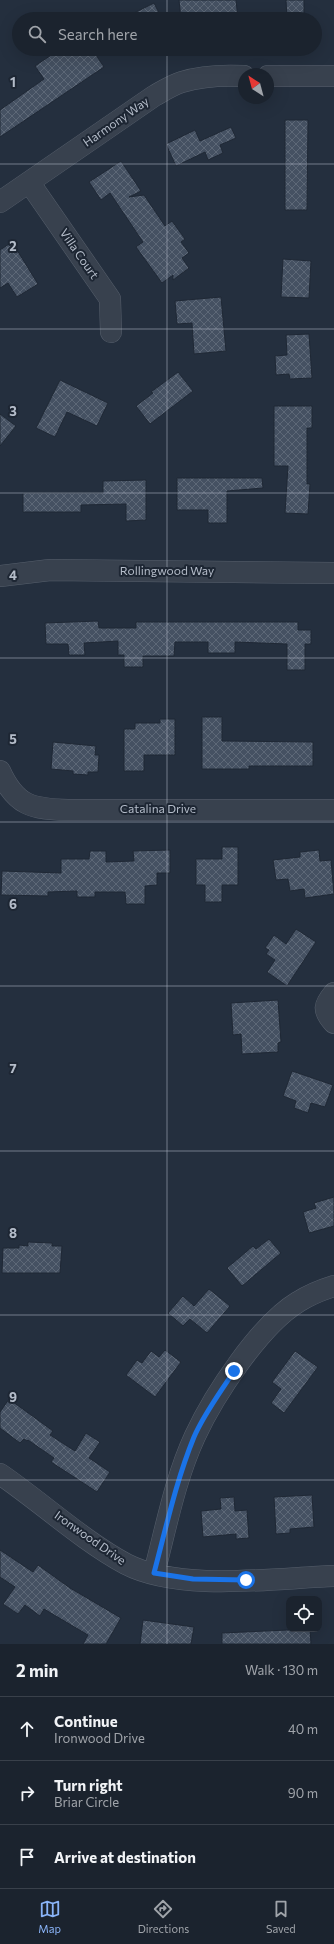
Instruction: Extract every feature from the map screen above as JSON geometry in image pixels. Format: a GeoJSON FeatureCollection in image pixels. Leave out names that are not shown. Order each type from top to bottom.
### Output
{"type":"FeatureCollection","features":[{"type":"Feature","properties":{"kind":"street","name":"Harmony Way"},"geometry":{"type":"LineString","coordinates":[[0,202],[154,96],[169,88],[183,82],[225,75],[238,76]]}},
{"type":"Feature","properties":{"kind":"street"},"geometry":{"type":"LineString","coordinates":[[274,76],[334,76]]}},
{"type":"Feature","properties":{"kind":"street","name":"Villa Court"},"geometry":{"type":"LineString","coordinates":[[29,182],[110,298],[111,332]]}},
{"type":"Feature","properties":{"kind":"street","name":"Rollingwood Way"},"geometry":{"type":"LineString","coordinates":[[0,576],[50,570],[334,573]]}},
{"type":"Feature","properties":{"kind":"street","name":"Catalina Drive"},"geometry":{"type":"LineString","coordinates":[[0,771],[7,787],[15,797],[25,804],[38,808],[68,810],[334,810]]}},
{"type":"Feature","properties":{"kind":"street"},"geometry":{"type":"LineString","coordinates":[[334,993],[327,1001],[326,1008],[327,1015],[334,1023]]}},
{"type":"Feature","properties":{"kind":"street"},"geometry":{"type":"LineString","coordinates":[[154,1573],[186,1459],[206,1414],[248,1351],[279,1316],[297,1302],[317,1292],[334,1286]]}},
{"type":"Feature","properties":{"kind":"street","name":"Ironwood Drive"},"geometry":{"type":"LineString","coordinates":[[0,1474],[112,1555],[127,1564],[154,1573],[193,1579],[228,1580],[334,1576]]}},
{"type":"Feature","properties":{"kind":"building"},"geometry":{"type":"Polygon","coordinates":[[[179,0],[236,0],[237,12],[180,12],[179,0]]]}},
{"type":"Feature","properties":{"kind":"building"},"geometry":{"type":"Polygon","coordinates":[[[286,0],[304,0],[304,12],[287,12],[286,0]]]}},
{"type":"Feature","properties":{"kind":"building"},"geometry":{"type":"Polygon","coordinates":[[[154,3],[158,12],[136,12],[154,3]]]}},
{"type":"Feature","properties":{"kind":"building"},"geometry":{"type":"Polygon","coordinates":[[[50,56],[97,56],[104,67],[0,137],[0,110],[44,79],[35,66],[50,56]]]}},
{"type":"Feature","properties":{"kind":"building"},"geometry":{"type":"Polygon","coordinates":[[[285,120],[308,120],[307,210],[285,210],[285,120]]]}},
{"type":"Feature","properties":{"kind":"building"},"geometry":{"type":"Polygon","coordinates":[[[231,127],[236,138],[220,145],[223,153],[208,160],[205,152],[176,166],[166,144],[195,130],[200,141],[231,127]]]}},
{"type":"Feature","properties":{"kind":"building"},"geometry":{"type":"Polygon","coordinates":[[[121,161],[141,191],[129,197],[144,195],[165,226],[172,221],[185,239],[181,242],[189,253],[182,258],[189,268],[173,280],[173,275],[162,283],[136,247],[143,242],[110,193],[101,200],[89,182],[121,161]]]}},
{"type":"Feature","properties":{"kind":"building"},"geometry":{"type":"Polygon","coordinates":[[[12,242],[38,284],[17,297],[8,283],[0,288],[0,250],[12,242]]]}},
{"type":"Feature","properties":{"kind":"building"},"geometry":{"type":"Polygon","coordinates":[[[283,259],[311,261],[309,298],[281,297],[283,259]]]}},
{"type":"Feature","properties":{"kind":"building"},"geometry":{"type":"Polygon","coordinates":[[[221,297],[226,351],[194,354],[192,323],[177,324],[175,301],[221,297]]]}},
{"type":"Feature","properties":{"kind":"building"},"geometry":{"type":"Polygon","coordinates":[[[309,334],[312,378],[290,379],[289,374],[276,375],[275,356],[287,355],[286,335],[309,334]]]}},
{"type":"Feature","properties":{"kind":"building"},"geometry":{"type":"Polygon","coordinates":[[[178,372],[193,391],[150,424],[136,406],[153,393],[151,392],[178,372]]]}},
{"type":"Feature","properties":{"kind":"building"},"geometry":{"type":"Polygon","coordinates":[[[60,380],[108,403],[97,426],[67,412],[55,437],[36,428],[60,380]]]}},
{"type":"Feature","properties":{"kind":"building"},"geometry":{"type":"Polygon","coordinates":[[[274,406],[312,406],[312,428],[307,428],[307,484],[310,484],[308,514],[285,513],[288,466],[274,466],[274,406]]]}},
{"type":"Feature","properties":{"kind":"building"},"geometry":{"type":"Polygon","coordinates":[[[0,414],[16,426],[0,446],[0,414]]]}},
{"type":"Feature","properties":{"kind":"building"},"geometry":{"type":"Polygon","coordinates":[[[177,478],[262,478],[263,488],[227,491],[227,523],[208,523],[208,510],[177,510],[177,478]]]}},
{"type":"Feature","properties":{"kind":"building"},"geometry":{"type":"Polygon","coordinates":[[[146,480],[146,520],[126,521],[126,504],[81,505],[81,512],[23,512],[23,493],[103,493],[103,481],[146,480]]]}},
{"type":"Feature","properties":{"kind":"building"},"geometry":{"type":"Polygon","coordinates":[[[98,621],[99,628],[136,628],[136,622],[298,622],[298,630],[311,630],[311,644],[305,644],[305,670],[287,670],[287,644],[235,642],[235,653],[208,653],[208,642],[175,642],[174,656],[143,656],[143,667],[124,667],[124,655],[118,655],[118,641],[84,643],[85,655],[69,655],[68,644],[46,644],[45,623],[98,621]]]}},
{"type":"Feature","properties":{"kind":"building"},"geometry":{"type":"Polygon","coordinates":[[[202,717],[222,717],[222,741],[313,742],[313,766],[249,766],[249,769],[202,769],[202,717]]]}},
{"type":"Feature","properties":{"kind":"building"},"geometry":{"type":"Polygon","coordinates":[[[160,719],[175,719],[175,755],[144,755],[144,771],[124,771],[124,729],[135,729],[135,723],[160,723],[160,719]]]}},
{"type":"Feature","properties":{"kind":"building"},"geometry":{"type":"Polygon","coordinates":[[[53,742],[96,746],[95,755],[99,755],[98,772],[88,772],[88,775],[73,774],[73,771],[51,769],[53,742]]]}},
{"type":"Feature","properties":{"kind":"building"},"geometry":{"type":"Polygon","coordinates":[[[222,847],[238,847],[238,885],[222,885],[222,902],[205,902],[205,885],[196,885],[196,859],[222,859],[222,847]]]}},
{"type":"Feature","properties":{"kind":"building"},"geometry":{"type":"Polygon","coordinates":[[[170,850],[170,873],[157,873],[157,885],[145,886],[145,904],[126,904],[125,892],[95,892],[95,897],[77,897],[77,891],[48,892],[48,896],[1,895],[2,871],[61,873],[61,859],[89,859],[90,851],[106,851],[106,862],[134,861],[133,851],[170,850]]]}},
{"type":"Feature","properties":{"kind":"building"},"geometry":{"type":"Polygon","coordinates":[[[319,850],[320,861],[331,860],[334,894],[305,898],[304,889],[290,891],[288,879],[276,880],[273,860],[300,857],[300,852],[319,850]]]}},
{"type":"Feature","properties":{"kind":"building"},"geometry":{"type":"Polygon","coordinates":[[[296,929],[316,942],[287,986],[267,972],[275,960],[266,954],[269,950],[265,948],[274,935],[286,944],[296,929]]]}},
{"type":"Feature","properties":{"kind":"building"},"geometry":{"type":"Polygon","coordinates":[[[278,1000],[281,1042],[278,1043],[278,1052],[242,1054],[241,1034],[233,1035],[231,1003],[278,1000]]]}},
{"type":"Feature","properties":{"kind":"building"},"geometry":{"type":"Polygon","coordinates":[[[292,1071],[333,1085],[325,1107],[311,1103],[308,1113],[294,1108],[296,1101],[283,1096],[292,1071]]]}},
{"type":"Feature","properties":{"kind":"building"},"geometry":{"type":"Polygon","coordinates":[[[334,1197],[334,1226],[309,1233],[303,1212],[316,1208],[314,1203],[334,1197]]]}},
{"type":"Feature","properties":{"kind":"building"},"geometry":{"type":"Polygon","coordinates":[[[269,1239],[281,1253],[242,1286],[227,1268],[253,1246],[256,1249],[269,1239]]]}},
{"type":"Feature","properties":{"kind":"building"},"geometry":{"type":"Polygon","coordinates":[[[28,1242],[52,1243],[52,1246],[62,1246],[60,1273],[2,1273],[3,1248],[19,1248],[19,1245],[28,1246],[28,1242]]]}},
{"type":"Feature","properties":{"kind":"building"},"geometry":{"type":"Polygon","coordinates":[[[209,1289],[230,1306],[207,1333],[190,1319],[183,1326],[168,1313],[183,1296],[194,1306],[209,1289]]]}},
{"type":"Feature","properties":{"kind":"building"},"geometry":{"type":"Polygon","coordinates":[[[165,1350],[181,1362],[155,1397],[126,1375],[137,1360],[142,1363],[151,1351],[159,1357],[165,1350]]]}},
{"type":"Feature","properties":{"kind":"building"},"geometry":{"type":"Polygon","coordinates":[[[295,1351],[318,1367],[284,1413],[271,1403],[281,1389],[272,1382],[295,1351]]]}},
{"type":"Feature","properties":{"kind":"building"},"geometry":{"type":"Polygon","coordinates":[[[9,1399],[53,1431],[50,1435],[75,1451],[86,1433],[100,1442],[89,1458],[110,1472],[97,1492],[51,1462],[54,1458],[28,1440],[27,1441],[24,1439],[20,1443],[0,1428],[0,1412],[9,1399]]]}},
{"type":"Feature","properties":{"kind":"building"},"geometry":{"type":"Polygon","coordinates":[[[312,1495],[314,1527],[290,1529],[290,1533],[276,1534],[274,1497],[312,1495]]]}},
{"type":"Feature","properties":{"kind":"building"},"geometry":{"type":"Polygon","coordinates":[[[234,1497],[235,1511],[247,1510],[249,1538],[236,1539],[236,1534],[203,1537],[201,1511],[221,1509],[220,1498],[234,1497]]]}},
{"type":"Feature","properties":{"kind":"building"},"geometry":{"type":"Polygon","coordinates":[[[0,1550],[33,1572],[38,1565],[70,1588],[121,1618],[106,1644],[83,1644],[88,1635],[44,1609],[40,1616],[25,1605],[18,1614],[3,1604],[15,1587],[0,1577],[0,1550]]]}},
{"type":"Feature","properties":{"kind":"building"},"geometry":{"type":"Polygon","coordinates":[[[143,1620],[194,1627],[191,1644],[140,1644],[143,1620]]]}},
{"type":"Feature","properties":{"kind":"building"},"geometry":{"type":"Polygon","coordinates":[[[286,1630],[286,1632],[310,1632],[311,1644],[222,1644],[222,1633],[286,1630]]]}},
{"type":"Feature","properties":{"kind":"route"},"geometry":{"type":"LineString","coordinates":[[234,1371],[206,1414],[186,1459],[154,1573],[193,1579],[246,1580]]}}]}
